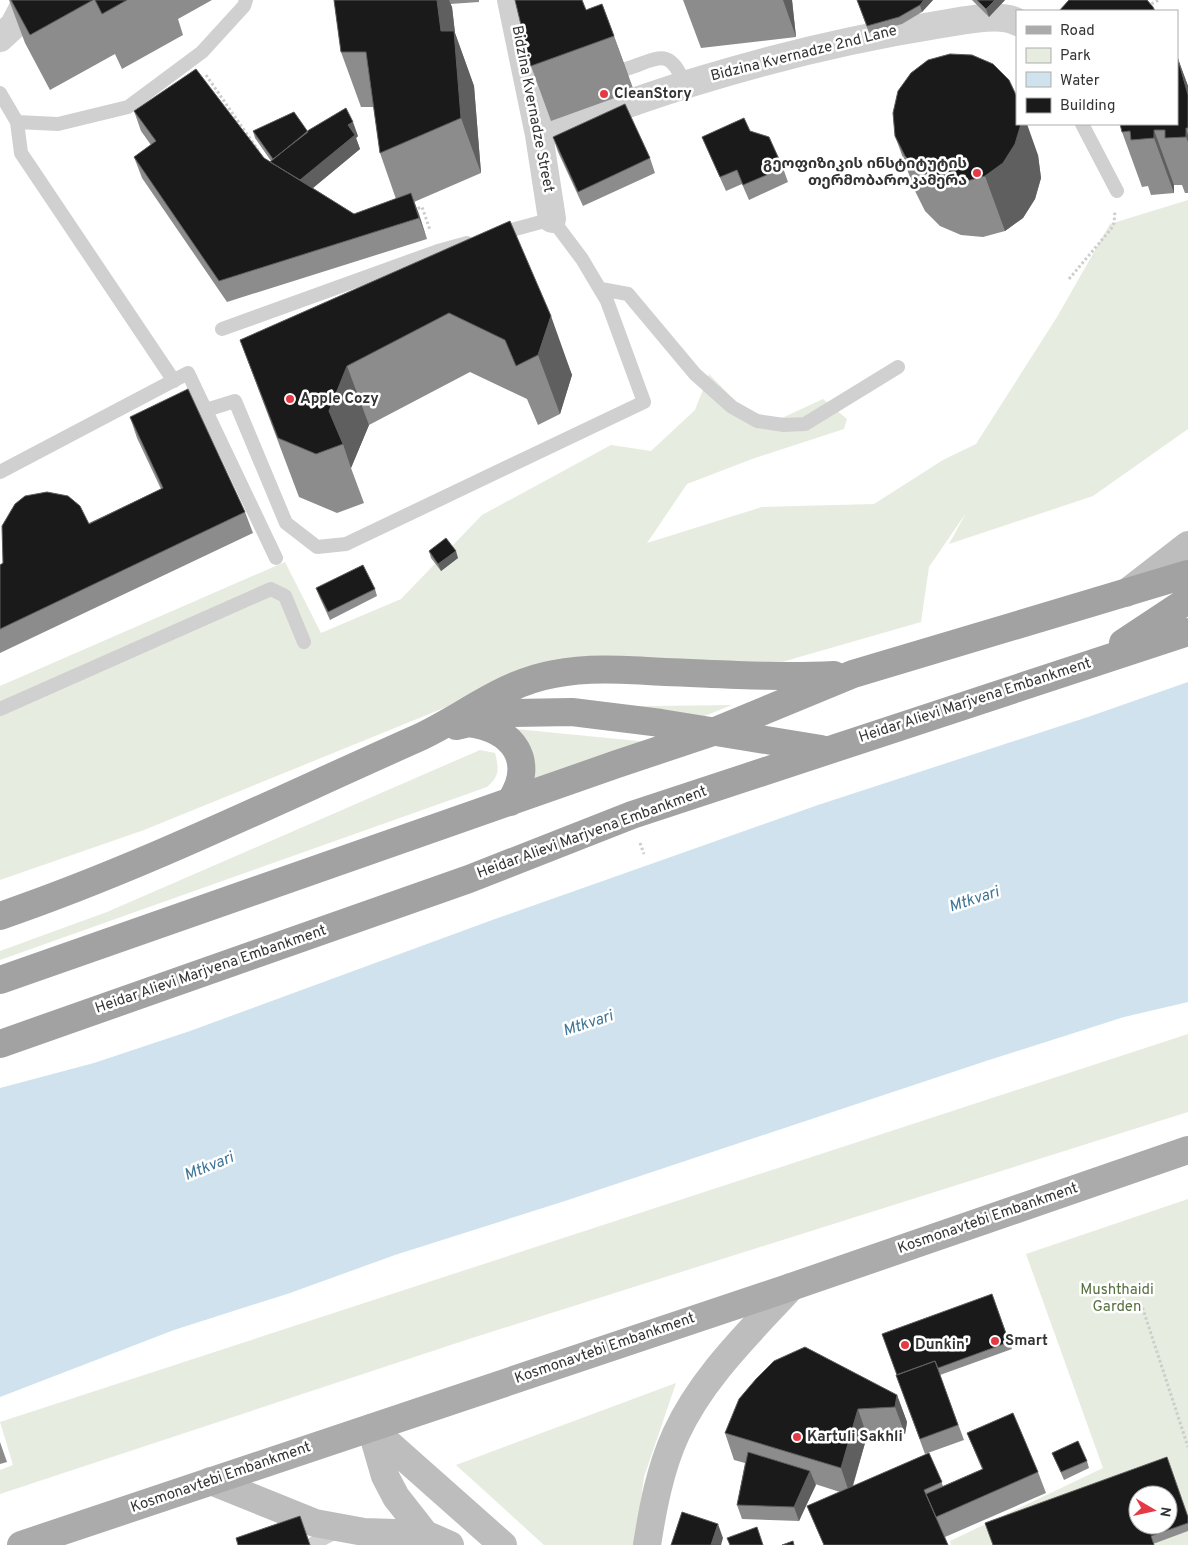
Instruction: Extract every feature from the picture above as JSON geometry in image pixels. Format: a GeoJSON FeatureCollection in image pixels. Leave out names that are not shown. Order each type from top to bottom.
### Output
{"type":"FeatureCollection","features":[{"type":"Feature","properties":{"kind":"highway"},"geometry":{"type":"LineString","coordinates":[[0,980],[713,732],[853,674],[1188,574]]}},
{"type":"Feature","properties":{"kind":"highway"},"geometry":{"type":"LineString","coordinates":[[1097,661],[1188,600]]}},
{"type":"Feature","properties":{"kind":"highway","name":"Heidar Alievi Marjvena Embankment"},"geometry":{"type":"LineString","coordinates":[[0,1044],[469,879],[614,822],[826,750],[1188,632]]}},
{"type":"Feature","properties":{"kind":"highway"},"geometry":{"type":"LineString","coordinates":[[0,916],[124,869],[433,731],[504,690],[554,674],[618,670],[760,676],[853,674]]}},
{"type":"Feature","properties":{"kind":"highway"},"geometry":{"type":"LineString","coordinates":[[433,731],[513,713],[537,711],[614,717],[826,750]]}},
{"type":"Feature","properties":{"kind":"highway"},"geometry":{"type":"LineString","coordinates":[[468,723],[484,725],[497,731],[517,749],[520,760],[521,783],[510,802]]}},
{"type":"Feature","properties":{"kind":"main road"},"geometry":{"type":"LineString","coordinates":[[1123,594],[1188,545]]}},
{"type":"Feature","properties":{"kind":"main road","name":"Kosmonavtebi Embankment"},"geometry":{"type":"LineString","coordinates":[[21,1545],[791,1287],[1188,1150]]}},
{"type":"Feature","properties":{"kind":"main road"},"geometry":{"type":"LineString","coordinates":[[647,1545],[655,1495],[676,1434],[703,1387],[791,1287]]}},
{"type":"Feature","properties":{"kind":"main road"},"geometry":{"type":"LineString","coordinates":[[371,1428],[503,1545]]}},
{"type":"Feature","properties":{"kind":"main road"},"geometry":{"type":"LineString","coordinates":[[371,1428],[385,1476],[396,1497],[425,1534]]}},
{"type":"Feature","properties":{"kind":"main road"},"geometry":{"type":"LineString","coordinates":[[211,1481],[314,1523],[364,1532],[425,1534],[450,1545]]}},
{"type":"Feature","properties":{"kind":"main road"},"geometry":{"type":"LineString","coordinates":[[425,1534],[416,1510],[420,1501],[430,1494],[446,1493]]}},
{"type":"Feature","properties":{"kind":"street","name":"Bidzina Kvernadze Street"},"geometry":{"type":"LineString","coordinates":[[511,0],[539,135],[552,219]]}},
{"type":"Feature","properties":{"kind":"street"},"geometry":{"type":"LineString","coordinates":[[0,38],[33,5]]}},
{"type":"Feature","properties":{"kind":"street","name":"Bidzina Kvernadze 2nd Lane"},"geometry":{"type":"LineString","coordinates":[[539,135],[685,85],[800,54],[905,30],[972,20],[1002,18],[1016,22]]}},
{"type":"Feature","properties":{"kind":"lane"},"geometry":{"type":"LineString","coordinates":[[17,122],[58,124],[128,106],[194,58],[244,6],[246,0]]}},
{"type":"Feature","properties":{"kind":"lane"},"geometry":{"type":"LineString","coordinates":[[626,69],[664,58],[671,60],[678,66],[685,85]]}},
{"type":"Feature","properties":{"kind":"lane"},"geometry":{"type":"LineString","coordinates":[[0,93],[17,122],[21,153],[174,381]]}},
{"type":"Feature","properties":{"kind":"lane"},"geometry":{"type":"LineString","coordinates":[[1083,125],[1117,191]]}},
{"type":"Feature","properties":{"kind":"lane"},"geometry":{"type":"LineString","coordinates":[[206,410],[235,401],[286,523],[317,546],[346,544],[644,402],[601,289],[582,259],[552,219],[438,251],[222,329]]}},
{"type":"Feature","properties":{"kind":"lane"},"geometry":{"type":"LineString","coordinates":[[601,289],[628,294],[695,374],[732,407],[757,422],[784,425],[805,424],[898,367]]}},
{"type":"Feature","properties":{"kind":"lane"},"geometry":{"type":"LineString","coordinates":[[0,472],[188,373],[276,558]]}},
{"type":"Feature","properties":{"kind":"lane"},"geometry":{"type":"LineString","coordinates":[[0,709],[271,589],[284,596],[304,642]]}},
{"type":"Feature","properties":{"kind":"lane"},"geometry":{"type":"LineString","coordinates":[[317,1544],[343,1528]]}},
{"type":"Feature","properties":{"kind":"path"},"geometry":{"type":"LineString","coordinates":[[1145,7],[1159,0]]}},
{"type":"Feature","properties":{"kind":"path"},"geometry":{"type":"LineString","coordinates":[[194,58],[259,152]]}},
{"type":"Feature","properties":{"kind":"path"},"geometry":{"type":"LineString","coordinates":[[1069,279],[1114,223],[1117,191]]}},
{"type":"Feature","properties":{"kind":"path"},"geometry":{"type":"LineString","coordinates":[[412,211],[422,207],[438,251]]}},
{"type":"Feature","properties":{"kind":"path"},"geometry":{"type":"LineString","coordinates":[[1141,1303],[1188,1447]]}},
{"type":"Feature","properties":{"kind":"path"},"geometry":{"type":"LineString","coordinates":[[1184,1433],[1188,1431]]}},
{"type":"Feature","properties":{"kind":"green space"},"geometry":{"type":"Polygon","coordinates":[[[1188,200],[1188,429],[1093,496],[949,544],[966,513],[929,567],[921,622],[754,670],[498,686],[144,830],[0,880],[0,686],[285,562],[321,633],[401,599],[482,515],[611,445],[651,451],[695,410],[709,374],[751,417],[782,418],[823,399],[847,419],[844,429],[752,459],[687,484],[647,543],[762,507],[874,504],[943,460],[976,444],[1057,317],[1110,224],[1188,200]]]}},
{"type":"Feature","properties":{"kind":"green space"},"geometry":{"type":"Polygon","coordinates":[[[732,705],[697,719],[578,707],[732,705]]]}},
{"type":"Feature","properties":{"kind":"green space"},"geometry":{"type":"Polygon","coordinates":[[[505,728],[659,743],[527,787],[505,728]]]}},
{"type":"Feature","properties":{"kind":"green space"},"geometry":{"type":"Polygon","coordinates":[[[480,750],[495,753],[498,768],[496,776],[487,787],[0,960],[0,951],[107,912],[480,750]]]}},
{"type":"Feature","properties":{"kind":"green space"},"geometry":{"type":"Polygon","coordinates":[[[1188,1034],[1188,1112],[472,1338],[0,1494],[0,1470],[13,1465],[0,1422],[1188,1034]]]}},
{"type":"Feature","properties":{"kind":"green space","name":"Mushthaidi Garden"},"geometry":{"type":"Polygon","coordinates":[[[1188,1199],[1188,1545],[951,1545],[950,1541],[1103,1468],[1026,1254],[1188,1199]]]}},
{"type":"Feature","properties":{"kind":"green space"},"geometry":{"type":"Polygon","coordinates":[[[676,1383],[644,1477],[635,1545],[544,1545],[456,1465],[676,1383]]]}},
{"type":"Feature","properties":{"kind":"water","name":"Mtkvari"},"geometry":{"type":"Polygon","coordinates":[[[1188,682],[1188,1002],[1124,1017],[989,1060],[565,1201],[395,1255],[290,1293],[174,1330],[0,1397],[0,1088],[94,1063],[190,1031],[495,919],[818,805],[1088,717],[1188,682]]]}},
{"type":"Feature","properties":{"kind":"building"},"geometry":{"type":"Polygon","coordinates":[[[11,0],[93,0],[30,35],[11,0]]]}},
{"type":"Feature","properties":{"kind":"building"},"geometry":{"type":"Polygon","coordinates":[[[95,0],[127,0],[102,14],[95,0]]]}},
{"type":"Feature","properties":{"kind":"building"},"geometry":{"type":"Polygon","coordinates":[[[334,0],[437,0],[441,31],[454,31],[461,118],[380,153],[366,52],[341,52],[334,0]]]}},
{"type":"Feature","properties":{"kind":"building"},"geometry":{"type":"Polygon","coordinates":[[[515,0],[582,0],[586,10],[602,4],[614,36],[531,66],[515,0]]]}},
{"type":"Feature","properties":{"kind":"building"},"geometry":{"type":"Polygon","coordinates":[[[857,0],[924,0],[920,5],[899,17],[867,26],[857,0]]]}},
{"type":"Feature","properties":{"kind":"building"},"geometry":{"type":"Polygon","coordinates":[[[977,0],[995,0],[986,9],[977,0]]]}},
{"type":"Feature","properties":{"kind":"building"},"geometry":{"type":"Polygon","coordinates":[[[1069,0],[1147,0],[1154,10],[1060,10],[1069,0]]]}},
{"type":"Feature","properties":{"kind":"building"},"geometry":{"type":"Polygon","coordinates":[[[950,54],[972,55],[993,64],[1009,80],[1016,95],[1016,125],[1021,125],[1015,144],[1003,163],[985,176],[963,182],[941,180],[920,171],[905,156],[895,136],[893,113],[898,91],[911,73],[928,60],[950,54]]]}},
{"type":"Feature","properties":{"kind":"building"},"geometry":{"type":"Polygon","coordinates":[[[1178,60],[1188,95],[1188,128],[1186,128],[1186,137],[1165,138],[1165,130],[1154,130],[1154,138],[1131,140],[1130,131],[1122,132],[1120,125],[1178,125],[1178,60]]]}},
{"type":"Feature","properties":{"kind":"building"},"geometry":{"type":"Polygon","coordinates":[[[196,69],[264,158],[354,214],[411,193],[419,218],[219,281],[134,157],[156,141],[134,111],[196,69]]]}},
{"type":"Feature","properties":{"kind":"building"},"geometry":{"type":"Polygon","coordinates":[[[625,104],[650,158],[578,192],[553,137],[625,104]]]}},
{"type":"Feature","properties":{"kind":"building"},"geometry":{"type":"Polygon","coordinates":[[[346,108],[353,122],[348,125],[355,135],[300,180],[270,162],[309,130],[346,108]]]}},
{"type":"Feature","properties":{"kind":"building"},"geometry":{"type":"Polygon","coordinates":[[[294,112],[308,132],[273,159],[253,131],[294,112]]]}},
{"type":"Feature","properties":{"kind":"building"},"geometry":{"type":"Polygon","coordinates":[[[744,118],[750,131],[769,137],[783,168],[743,185],[737,170],[720,177],[702,137],[744,118]]]}},
{"type":"Feature","properties":{"kind":"building"},"geometry":{"type":"Polygon","coordinates":[[[510,221],[551,316],[538,355],[516,366],[505,340],[449,313],[347,366],[329,411],[343,444],[316,454],[278,438],[240,340],[510,221]]]}},
{"type":"Feature","properties":{"kind":"building"},"geometry":{"type":"Polygon","coordinates":[[[188,389],[245,512],[0,629],[0,565],[3,563],[2,526],[15,504],[25,496],[47,492],[68,496],[80,506],[89,524],[163,488],[130,417],[188,389]]]}},
{"type":"Feature","properties":{"kind":"building"},"geometry":{"type":"Polygon","coordinates":[[[446,538],[456,551],[438,564],[429,551],[446,538]]]}},
{"type":"Feature","properties":{"kind":"building"},"geometry":{"type":"Polygon","coordinates":[[[363,565],[375,589],[328,612],[316,588],[363,565]]]}},
{"type":"Feature","properties":{"kind":"building"},"geometry":{"type":"Polygon","coordinates":[[[992,1294],[1009,1342],[938,1368],[935,1361],[897,1375],[882,1334],[992,1294]]]}},
{"type":"Feature","properties":{"kind":"building"},"geometry":{"type":"Polygon","coordinates":[[[805,1347],[897,1395],[895,1407],[858,1409],[841,1468],[725,1433],[739,1399],[756,1379],[774,1361],[805,1347]]]}},
{"type":"Feature","properties":{"kind":"building"},"geometry":{"type":"Polygon","coordinates":[[[935,1361],[958,1425],[920,1439],[896,1375],[935,1361]]]}},
{"type":"Feature","properties":{"kind":"building"},"geometry":{"type":"Polygon","coordinates":[[[1013,1413],[1038,1472],[936,1517],[926,1494],[983,1469],[967,1433],[1013,1413]]]}},
{"type":"Feature","properties":{"kind":"building"},"geometry":{"type":"Polygon","coordinates":[[[1078,1441],[1087,1461],[1061,1472],[1052,1453],[1078,1441]]]}},
{"type":"Feature","properties":{"kind":"building"},"geometry":{"type":"Polygon","coordinates":[[[748,1452],[810,1471],[794,1507],[737,1505],[748,1452]]]}},
{"type":"Feature","properties":{"kind":"building"},"geometry":{"type":"Polygon","coordinates":[[[929,1453],[942,1482],[924,1490],[948,1545],[824,1545],[807,1506],[929,1453]]]}},
{"type":"Feature","properties":{"kind":"building"},"geometry":{"type":"Polygon","coordinates":[[[1167,1457],[1177,1485],[1128,1485],[1128,1535],[1154,1535],[1151,1536],[1154,1545],[993,1545],[985,1523],[1167,1457]]]}},
{"type":"Feature","properties":{"kind":"building"},"geometry":{"type":"Polygon","coordinates":[[[1178,1488],[1188,1517],[1188,1523],[1178,1527],[1178,1488]]]}},
{"type":"Feature","properties":{"kind":"building"},"geometry":{"type":"Polygon","coordinates":[[[682,1512],[718,1524],[711,1545],[671,1545],[682,1512]]]}},
{"type":"Feature","properties":{"kind":"building"},"geometry":{"type":"Polygon","coordinates":[[[300,1516],[310,1545],[238,1545],[236,1538],[300,1516]]]}},
{"type":"Feature","properties":{"kind":"building"},"geometry":{"type":"Polygon","coordinates":[[[757,1527],[763,1545],[730,1545],[727,1538],[757,1527]]]}},
{"type":"Feature","properties":{"kind":"building"},"geometry":{"type":"Polygon","coordinates":[[[793,1541],[794,1545],[782,1545],[793,1541]]]}},
{"type":"Feature","properties":{"kind":"place","name":"CleanStory"},"geometry":{"type":"Point","coordinates":[604,94]}},
{"type":"Feature","properties":{"kind":"place","name":"გეოფიზიკის ინსტიტუტის თერმობაროკამერა"},"geometry":{"type":"Point","coordinates":[977,173]}},
{"type":"Feature","properties":{"kind":"place","name":"Apple Cozy"},"geometry":{"type":"Point","coordinates":[290,399]}},
{"type":"Feature","properties":{"kind":"place","name":"Smart"},"geometry":{"type":"Point","coordinates":[995,1341]}},
{"type":"Feature","properties":{"kind":"place","name":"Dunkin'"},"geometry":{"type":"Point","coordinates":[905,1345]}},
{"type":"Feature","properties":{"kind":"place","name":"Kartuli Sakhli"},"geometry":{"type":"Point","coordinates":[797,1437]}}]}
